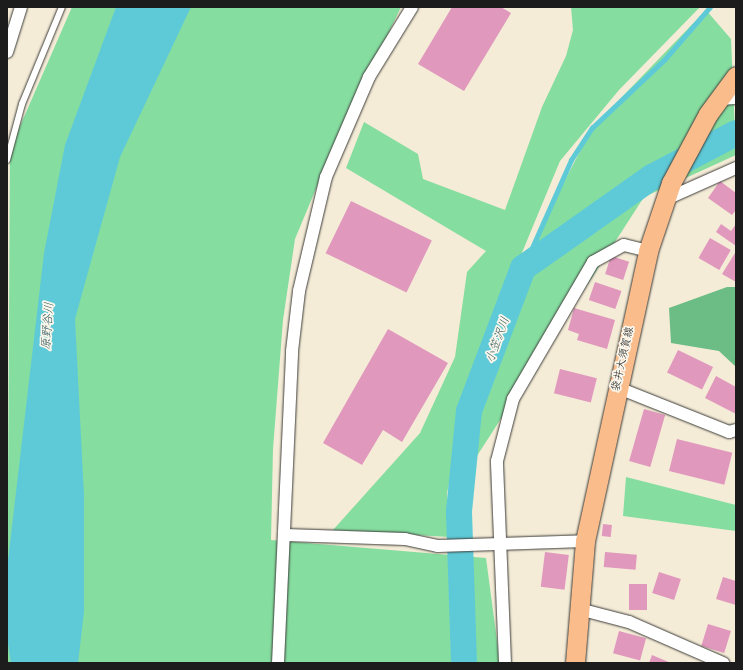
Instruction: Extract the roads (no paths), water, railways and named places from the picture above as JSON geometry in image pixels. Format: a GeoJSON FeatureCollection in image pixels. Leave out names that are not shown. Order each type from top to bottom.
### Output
{"type":"FeatureCollection","features":[{"type":"Feature","properties":{"kind":"main road","name":"袋井大須賀線"},"geometry":{"type":"LineString","coordinates":[[574,663],[585,541],[616,387],[648,251],[671,183],[721,104],[736,76]]}},
{"type":"Feature","properties":{"kind":"street"},"geometry":{"type":"LineString","coordinates":[[7,52],[21,7]]}},
{"type":"Feature","properties":{"kind":"street"},"geometry":{"type":"LineString","coordinates":[[278,663],[286,535],[292,351],[311,235],[326,176],[369,77],[412,7]]}},
{"type":"Feature","properties":{"kind":"street"},"geometry":{"type":"LineString","coordinates":[[664,200],[736,168]]}},
{"type":"Feature","properties":{"kind":"street"},"geometry":{"type":"LineString","coordinates":[[505,663],[497,461],[513,399],[593,262],[624,245],[648,251]]}},
{"type":"Feature","properties":{"kind":"street"},"geometry":{"type":"LineString","coordinates":[[616,387],[728,432],[736,430]]}},
{"type":"Feature","properties":{"kind":"street"},"geometry":{"type":"LineString","coordinates":[[286,535],[405,539],[438,546],[501,546],[585,541]]}},
{"type":"Feature","properties":{"kind":"street"},"geometry":{"type":"LineString","coordinates":[[579,609],[629,622],[723,663]]}},
{"type":"Feature","properties":{"kind":"lane"},"geometry":{"type":"LineString","coordinates":[[7,160],[22,104],[62,7]]}},
{"type":"Feature","properties":{"kind":"water","name":"原野谷川"},"geometry":{"type":"Polygon","coordinates":[[[116,7],[191,7],[120,157],[75,319],[84,496],[84,612],[78,663],[11,663],[7,637],[7,569],[44,253],[65,145],[116,7]]]}},
{"type":"Feature","properties":{"kind":"waterway"},"geometry":{"type":"LineString","coordinates":[[523,268],[571,160],[592,128],[665,59],[710,7]]}},
{"type":"Feature","properties":{"kind":"waterway","name":"小笠沢川"},"geometry":{"type":"LineString","coordinates":[[464,663],[459,511],[469,411],[523,268],[652,177],[736,133]]}}]}
